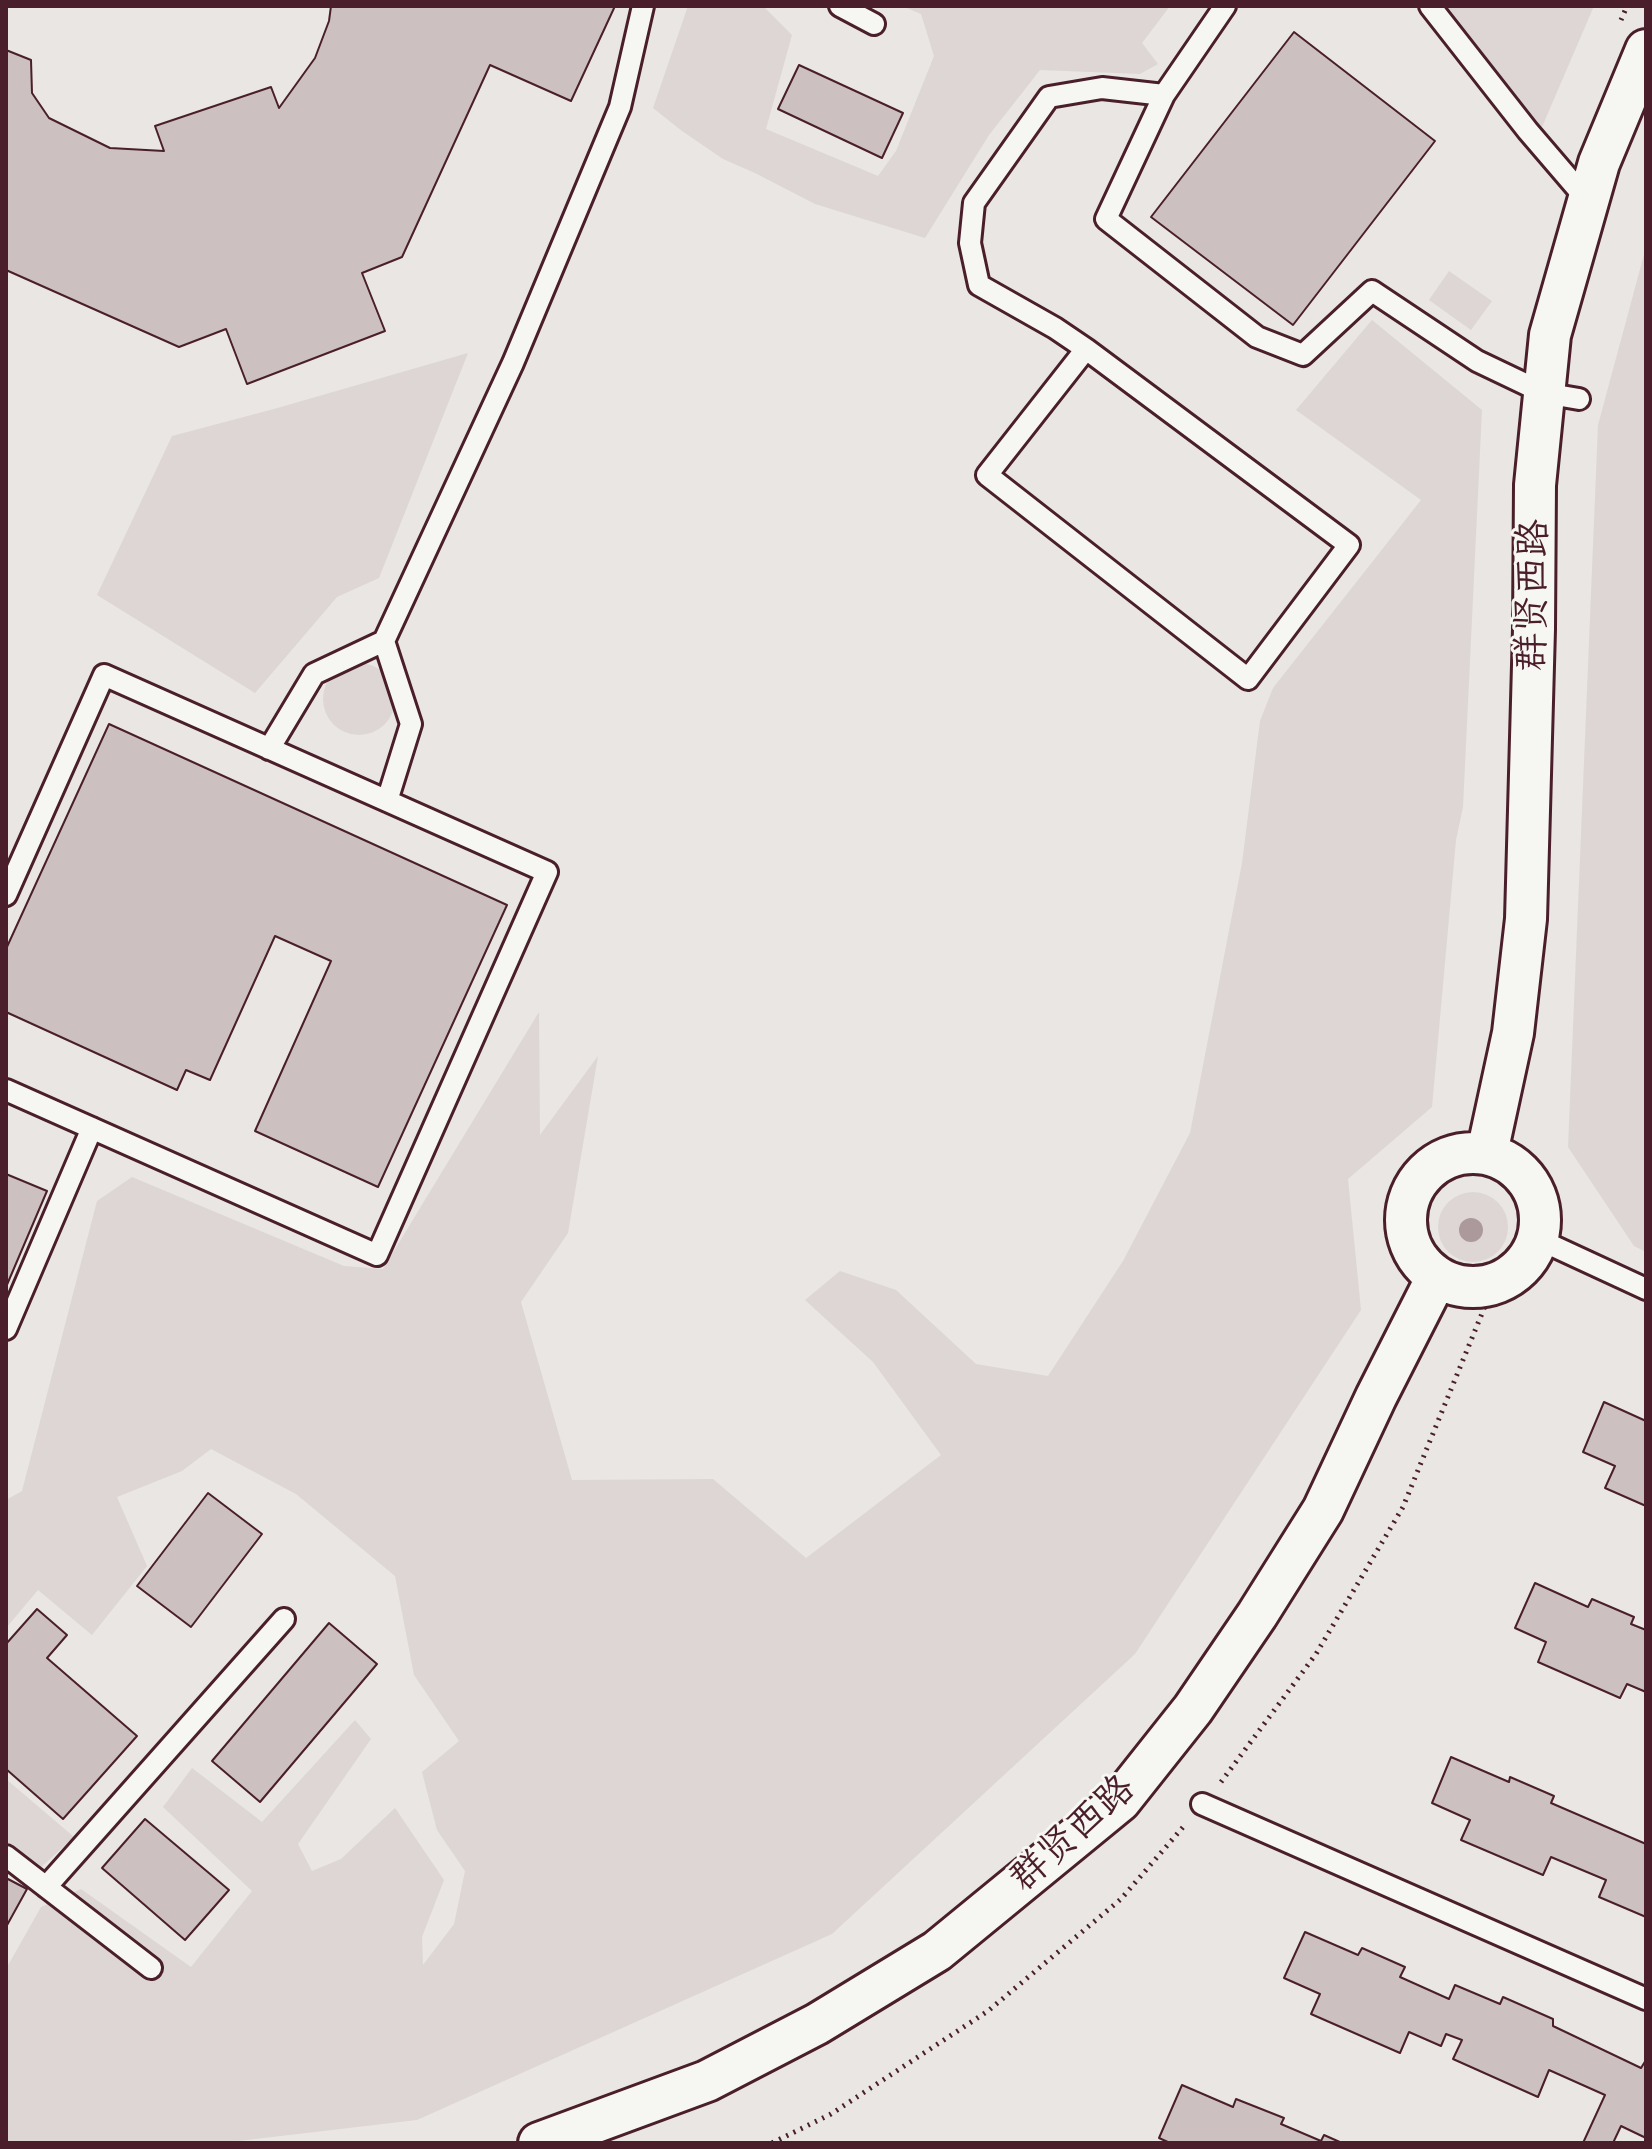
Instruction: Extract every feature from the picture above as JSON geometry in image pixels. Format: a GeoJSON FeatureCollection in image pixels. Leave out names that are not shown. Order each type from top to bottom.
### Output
{"type":"FeatureCollection","features":[{"type":"Feature","properties":{"kind":"street","name":"群贤西路"},"geometry":{"type":"LineString","coordinates":[[1487,1153],[1513,1033],[1526,919],[1535,485],[1561,396],[1550,335],[1599,163],[1646,50]]}},
{"type":"Feature","properties":{"kind":"street"},"geometry":{"type":"LineString","coordinates":[[1466,1152],[1487,1153],[1508,1161],[1525,1176],[1536,1195],[1541,1216],[1538,1239],[1529,1258],[1514,1274],[1494,1284],[1465,1287],[1437,1277],[1421,1263],[1410,1245],[1405,1225],[1407,1204],[1415,1185],[1428,1168],[1446,1157],[1466,1152]]}},
{"type":"Feature","properties":{"kind":"street","name":"群贤西路"},"geometry":{"type":"LineString","coordinates":[[539,2143],[707,2081],[817,2024],[937,1951],[1120,1801],[1193,1709],[1323,1510],[1437,1277]]}},
{"type":"Feature","properties":{"kind":"lane"},"geometry":{"type":"LineString","coordinates":[[269,749],[314,674],[384,641],[513,363],[620,107],[643,6]]}},
{"type":"Feature","properties":{"kind":"lane"},"geometry":{"type":"LineString","coordinates":[[840,6],[874,24]]}},
{"type":"Feature","properties":{"kind":"lane"},"geometry":{"type":"LineString","coordinates":[[1225,6],[1164,95],[1106,219],[1257,337],[1303,355],[1372,291],[1477,361],[1561,396]]}},
{"type":"Feature","properties":{"kind":"lane"},"geometry":{"type":"LineString","coordinates":[[1430,6],[1528,131],[1588,201]]}},
{"type":"Feature","properties":{"kind":"lane"},"geometry":{"type":"LineString","coordinates":[[1086,349],[987,475],[1248,679],[1349,545],[1086,349],[979,285],[970,243],[974,203],[1049,97],[1102,88],[1164,95]]}},
{"type":"Feature","properties":{"kind":"lane"},"geometry":{"type":"LineString","coordinates":[[384,641],[411,724],[387,801]]}},
{"type":"Feature","properties":{"kind":"lane"},"geometry":{"type":"LineString","coordinates":[[6,895],[104,675],[547,872],[377,1255],[6,1090]]}},
{"type":"Feature","properties":{"kind":"lane"},"geometry":{"type":"LineString","coordinates":[[6,1329],[92,1128]]}},
{"type":"Feature","properties":{"kind":"lane"},"geometry":{"type":"LineString","coordinates":[[1538,1239],[1646,1289]]}},
{"type":"Feature","properties":{"kind":"lane"},"geometry":{"type":"LineString","coordinates":[[46,1887],[284,1619]]}},
{"type":"Feature","properties":{"kind":"lane"},"geometry":{"type":"LineString","coordinates":[[1202,1804],[1646,1999]]}},
{"type":"Feature","properties":{"kind":"lane"},"geometry":{"type":"LineString","coordinates":[[6,1856],[151,1968]]}},
{"type":"Feature","properties":{"kind":"shaded area"},"geometry":{"type":"Polygon","coordinates":[[[6,6],[1646,6],[1646,2143],[6,2143],[6,6]]]}},
{"type":"Feature","properties":{"kind":"shaded area"},"geometry":{"type":"Polygon","coordinates":[[[688,6],[763,6],[792,35],[766,129],[878,176],[896,151],[934,56],[921,14],[902,6],[1170,6],[1142,43],[1158,64],[1140,74],[1040,70],[989,135],[925,238],[815,204],[723,159],[653,108],[688,6]]]}},
{"type":"Feature","properties":{"kind":"shaded area"},"geometry":{"type":"Polygon","coordinates":[[[1442,6],[1594,6],[1539,134],[1442,6]]]}},
{"type":"Feature","properties":{"kind":"shaded area"},"geometry":{"type":"Polygon","coordinates":[[[1646,247],[1646,1252],[1634,1246],[1568,1147],[1598,425],[1646,247]]]}},
{"type":"Feature","properties":{"kind":"shaded area"},"geometry":{"type":"Polygon","coordinates":[[[1449,271],[1492,301],[1471,330],[1429,300],[1449,271]]]}},
{"type":"Feature","properties":{"kind":"shaded area"},"geometry":{"type":"Polygon","coordinates":[[[1372,320],[1482,410],[1463,807],[1456,840],[1432,1107],[1348,1179],[1361,1310],[1135,1654],[832,1934],[417,2120],[221,2143],[6,2143],[6,1969],[41,1907],[81,1889],[191,1967],[252,1891],[163,1807],[192,1768],[262,1822],[355,1720],[371,1739],[298,1844],[312,1871],[341,1859],[395,1808],[444,1880],[422,1937],[423,1965],[454,1924],[465,1871],[437,1830],[422,1772],[459,1741],[414,1675],[395,1576],[296,1494],[211,1449],[182,1471],[117,1497],[147,1566],[92,1635],[38,1590],[6,1628],[6,1500],[22,1491],[97,1201],[132,1177],[344,1266],[383,1269],[539,1012],[540,1135],[598,1056],[568,1233],[521,1302],[572,1480],[713,1479],[806,1558],[941,1455],[873,1362],[805,1300],[840,1271],[896,1290],[976,1364],[1048,1376],[1123,1261],[1190,1133],[1242,863],[1260,721],[1273,688],[1421,500],[1296,410],[1372,320]]]}},
{"type":"Feature","properties":{"kind":"shaded area"},"geometry":{"type":"Polygon","coordinates":[[[468,353],[379,578],[337,597],[255,693],[97,595],[172,436],[468,353]]]}},
{"type":"Feature","properties":{"kind":"shaded area"},"geometry":{"type":"Polygon","coordinates":[[[359,663],[379,669],[389,679],[395,699],[389,719],[379,729],[359,735],[339,729],[329,719],[323,699],[329,679],[339,669],[359,663]]]}},
{"type":"Feature","properties":{"kind":"shaded area"},"geometry":{"type":"Polygon","coordinates":[[[1473,1192],[1498,1202],[1508,1227],[1498,1252],[1473,1262],[1448,1252],[1438,1227],[1448,1202],[1473,1192]]]}},
{"type":"Feature","properties":{"kind":"shaded area"},"geometry":{"type":"Polygon","coordinates":[[[6,1779],[74,1837],[38,1870],[6,1843],[6,1779]]]}},
{"type":"Feature","properties":{"kind":"building"},"geometry":{"type":"Polygon","coordinates":[[[331,6],[615,6],[571,101],[490,65],[402,257],[362,273],[385,331],[247,384],[226,329],[179,347],[6,270],[6,50],[31,60],[32,93],[49,118],[110,148],[164,151],[155,126],[271,87],[279,108],[315,58],[329,21],[331,6]]]}},
{"type":"Feature","properties":{"kind":"building"},"geometry":{"type":"Polygon","coordinates":[[[1294,32],[1435,141],[1293,325],[1151,217],[1294,32]]]}},
{"type":"Feature","properties":{"kind":"building"},"geometry":{"type":"Polygon","coordinates":[[[799,65],[903,113],[882,158],[778,109],[799,65]]]}},
{"type":"Feature","properties":{"kind":"building"},"geometry":{"type":"Polygon","coordinates":[[[109,724],[507,905],[378,1187],[255,1131],[331,961],[275,936],[210,1080],[186,1070],[177,1090],[6,1012],[6,949],[109,724]]]}},
{"type":"Feature","properties":{"kind":"building"},"geometry":{"type":"Polygon","coordinates":[[[6,1174],[47,1191],[6,1287],[6,1174]]]}},
{"type":"Feature","properties":{"kind":"building"},"geometry":{"type":"Polygon","coordinates":[[[1604,1402],[1646,1421],[1646,1506],[1605,1488],[1615,1466],[1583,1452],[1604,1402]]]}},
{"type":"Feature","properties":{"kind":"building"},"geometry":{"type":"Polygon","coordinates":[[[208,1493],[262,1534],[191,1627],[137,1586],[208,1493]]]}},
{"type":"Feature","properties":{"kind":"building"},"geometry":{"type":"Polygon","coordinates":[[[1535,1583],[1588,1607],[1592,1599],[1634,1617],[1631,1624],[1646,1630],[1646,1692],[1627,1684],[1620,1698],[1538,1662],[1546,1642],[1515,1628],[1535,1583]]]}},
{"type":"Feature","properties":{"kind":"building"},"geometry":{"type":"Polygon","coordinates":[[[37,1609],[67,1635],[47,1658],[137,1736],[63,1819],[6,1769],[6,1644],[37,1609]]]}},
{"type":"Feature","properties":{"kind":"building"},"geometry":{"type":"Polygon","coordinates":[[[329,1623],[377,1664],[260,1802],[212,1761],[329,1623]]]}},
{"type":"Feature","properties":{"kind":"building"},"geometry":{"type":"Polygon","coordinates":[[[1451,1757],[1509,1782],[1510,1777],[1554,1796],[1551,1803],[1646,1844],[1646,1917],[1599,1897],[1606,1880],[1551,1857],[1543,1875],[1461,1840],[1470,1820],[1432,1803],[1451,1757]]]}},
{"type":"Feature","properties":{"kind":"building"},"geometry":{"type":"Polygon","coordinates":[[[145,1819],[229,1890],[185,1940],[102,1868],[145,1819]]]}},
{"type":"Feature","properties":{"kind":"building"},"geometry":{"type":"Polygon","coordinates":[[[6,1878],[27,1889],[6,1927],[6,1878]]]}},
{"type":"Feature","properties":{"kind":"building"},"geometry":{"type":"Polygon","coordinates":[[[1305,1932],[1358,1955],[1362,1948],[1405,1967],[1400,1977],[1449,1999],[1455,1985],[1500,2004],[1503,1997],[1553,2019],[1553,2026],[1641,2068],[1646,2060],[1646,2138],[1621,2126],[1613,2143],[1583,2143],[1605,2095],[1549,2070],[1538,2097],[1453,2059],[1462,2040],[1446,2034],[1441,2046],[1409,2032],[1400,2053],[1311,2014],[1320,1994],[1284,1978],[1305,1932]]]}},
{"type":"Feature","properties":{"kind":"building"},"geometry":{"type":"Polygon","coordinates":[[[1182,2085],[1233,2107],[1236,2099],[1284,2118],[1281,2124],[1321,2141],[1324,2135],[1342,2143],[1170,2143],[1159,2138],[1182,2085]]]}}]}
